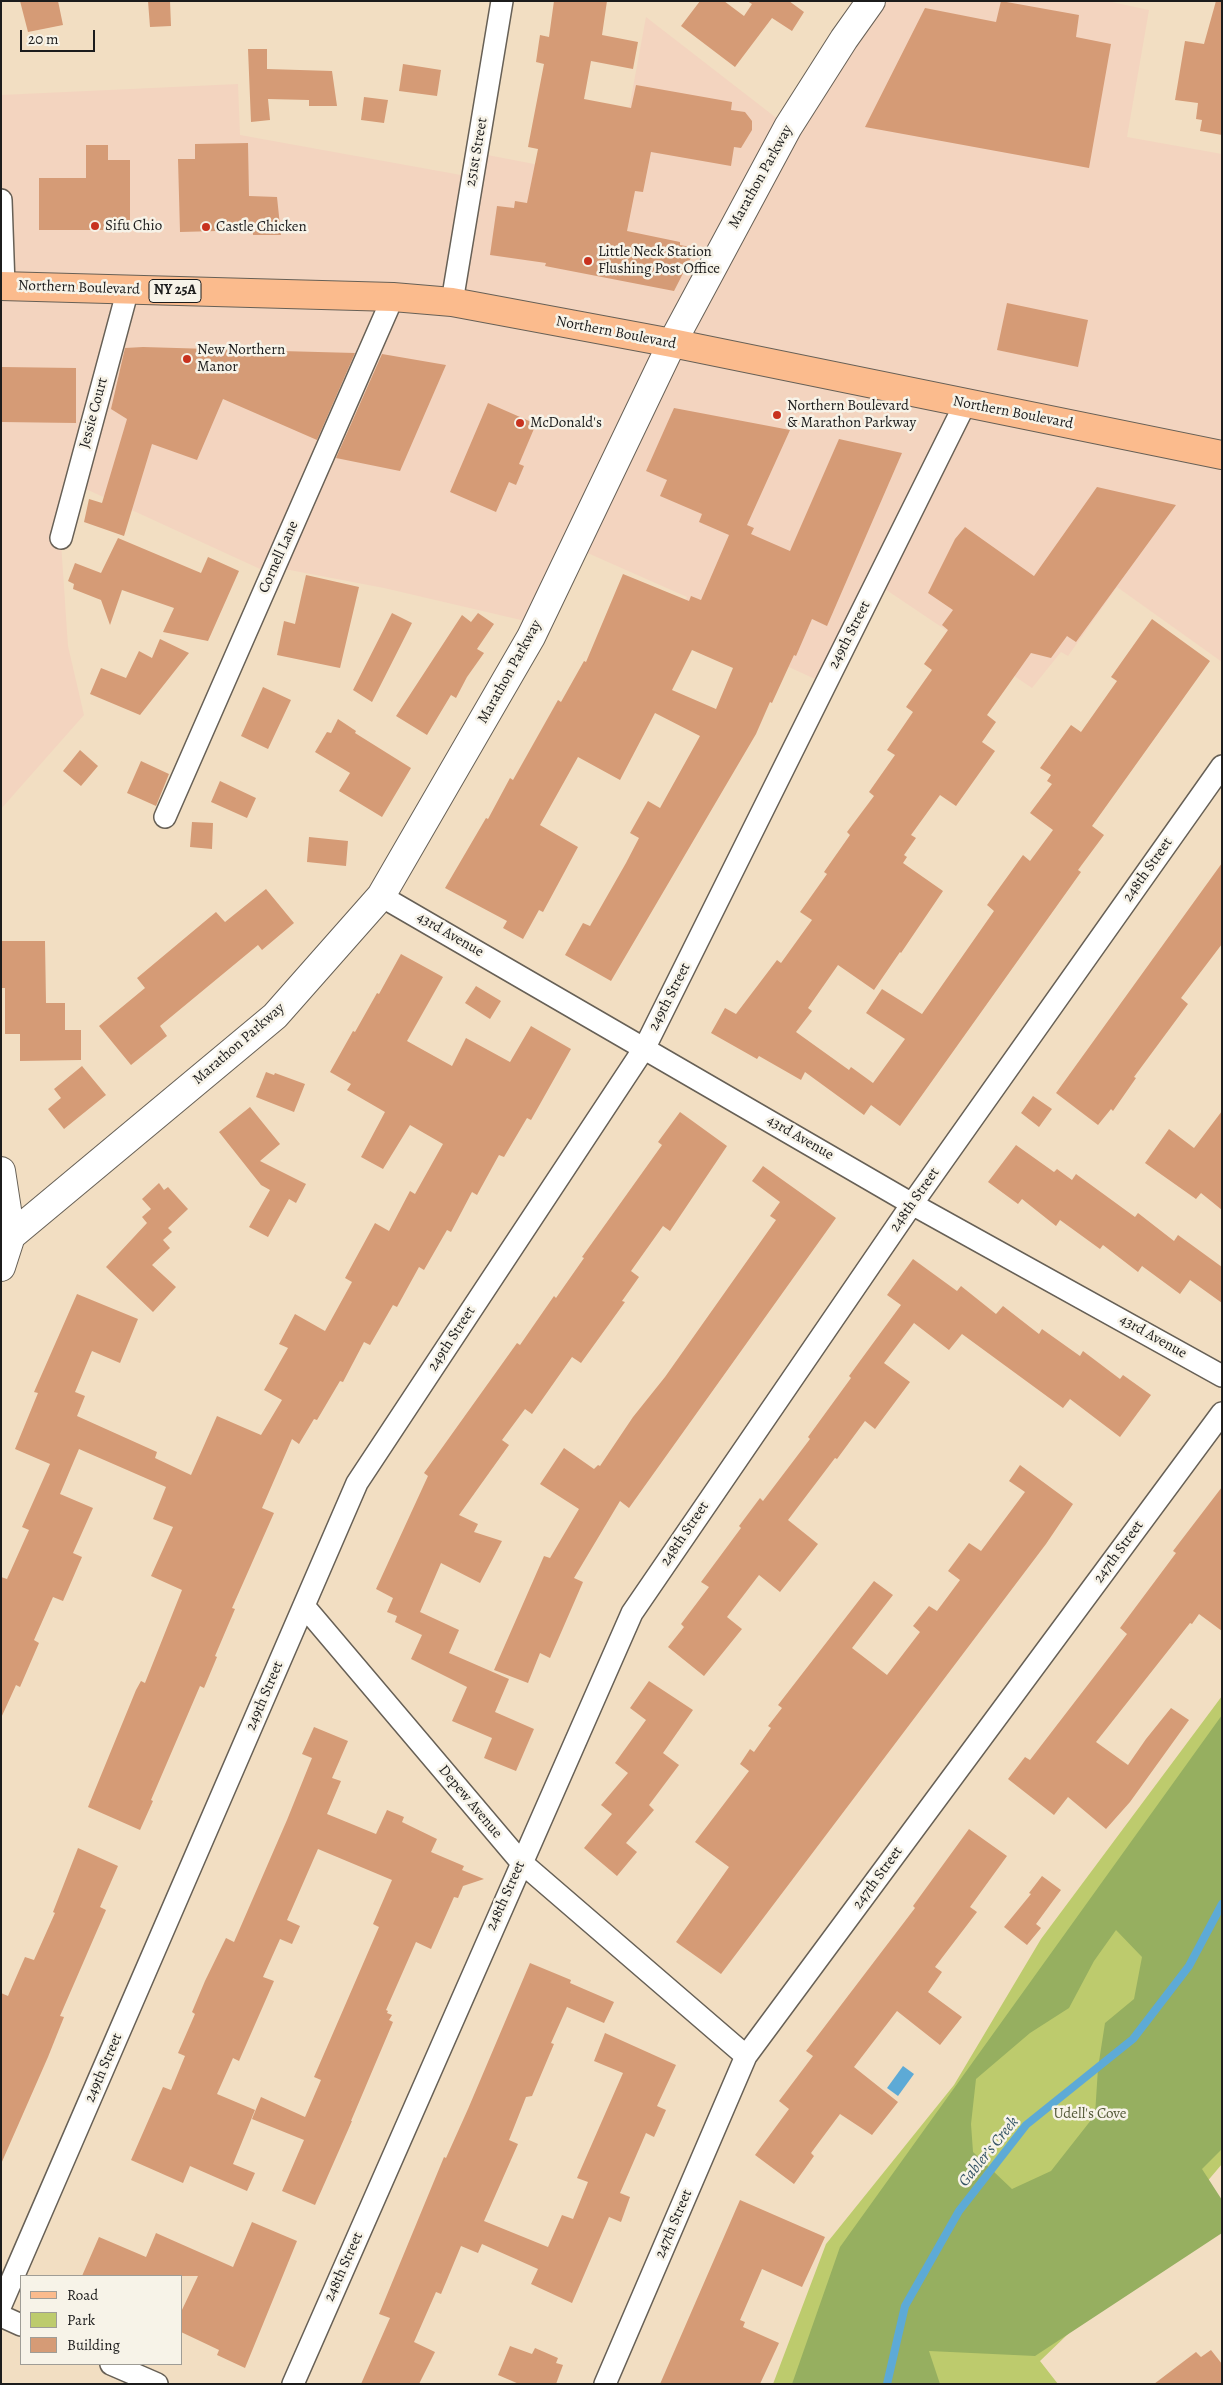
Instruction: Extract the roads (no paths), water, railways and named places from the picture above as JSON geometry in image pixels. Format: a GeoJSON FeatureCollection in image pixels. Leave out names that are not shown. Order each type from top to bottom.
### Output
{"type":"FeatureCollection","features":[{"type":"Feature","properties":{"kind":"main road","name":"Northern Boulevard"},"geometry":{"type":"LineString","coordinates":[[2,286],[393,297],[452,302],[672,342],[965,404],[1222,455]]}},
{"type":"Feature","properties":{"kind":"street","name":"251st Street"},"geometry":{"type":"LineString","coordinates":[[452,302],[502,1]]}},
{"type":"Feature","properties":{"kind":"street","name":"Marathon Parkway"},"geometry":{"type":"LineString","coordinates":[[11,1236],[275,1016],[381,896],[531,637],[672,342],[788,127],[844,39],[871,1]]}},
{"type":"Feature","properties":{"kind":"street"},"geometry":{"type":"LineString","coordinates":[[1,200],[2,286]]}},
{"type":"Feature","properties":{"kind":"street","name":"Jessie Court"},"geometry":{"type":"LineString","coordinates":[[61,538],[128,289]]}},
{"type":"Feature","properties":{"kind":"street","name":"Cornell Lane"},"geometry":{"type":"LineString","coordinates":[[165,817],[393,297]]}},
{"type":"Feature","properties":{"kind":"street","name":"249th Street"},"geometry":{"type":"LineString","coordinates":[[1,2305],[357,1483],[645,1047],[965,404]]}},
{"type":"Feature","properties":{"kind":"street","name":"248th Street"},"geometry":{"type":"LineString","coordinates":[[294,2384],[521,1862],[632,1613],[912,1204],[1222,766]]}},
{"type":"Feature","properties":{"kind":"street","name":"43rd Avenue"},"geometry":{"type":"LineString","coordinates":[[381,896],[645,1047],[912,1204],[1222,1376]]}},
{"type":"Feature","properties":{"kind":"street"},"geometry":{"type":"LineString","coordinates":[[1,1171],[11,1236],[1,1267]]}},
{"type":"Feature","properties":{"kind":"street","name":"247th Street"},"geometry":{"type":"LineString","coordinates":[[605,2384],[746,2056],[1222,1413]]}},
{"type":"Feature","properties":{"kind":"street","name":"Depew Avenue"},"geometry":{"type":"LineString","coordinates":[[304,1606],[521,1862],[746,2056]]}},
{"type":"Feature","properties":{"kind":"street"},"geometry":{"type":"LineString","coordinates":[[1,2316],[20,2325]]}},
{"type":"Feature","properties":{"kind":"street"},"geometry":{"type":"LineString","coordinates":[[113,2365],[157,2384]]}},
{"type":"Feature","properties":{"kind":"water"},"geometry":{"type":"Polygon","coordinates":[[[903,2066],[914,2074],[898,2096],[887,2088],[903,2066]]]}},
{"type":"Feature","properties":{"kind":"waterway","name":"Gabler’s Creek"},"geometry":{"type":"LineString","coordinates":[[887,2384],[905,2306],[959,2211],[1026,2125],[1133,2039],[1189,1966],[1222,1904]]}},
{"type":"Feature","properties":{"kind":"place","name":"Sifu Chio"},"geometry":{"type":"Point","coordinates":[95,226]}},
{"type":"Feature","properties":{"kind":"place","name":"Castle Chicken"},"geometry":{"type":"Point","coordinates":[206,227]}},
{"type":"Feature","properties":{"kind":"place","name":"Little Neck Station Flushing Post Office"},"geometry":{"type":"Point","coordinates":[588,261]}},
{"type":"Feature","properties":{"kind":"place","name":"New Northern Manor"},"geometry":{"type":"Point","coordinates":[187,359]}},
{"type":"Feature","properties":{"kind":"place","name":"Northern Boulevard & Marathon Parkway"},"geometry":{"type":"Point","coordinates":[777,415]}},
{"type":"Feature","properties":{"kind":"place","name":"McDonald's"},"geometry":{"type":"Point","coordinates":[520,423]}},
{"type":"Feature","properties":{"kind":"park label","name":"Udell's Cove"},"geometry":{"type":"Point","coordinates":[1090,2114]}}]}
